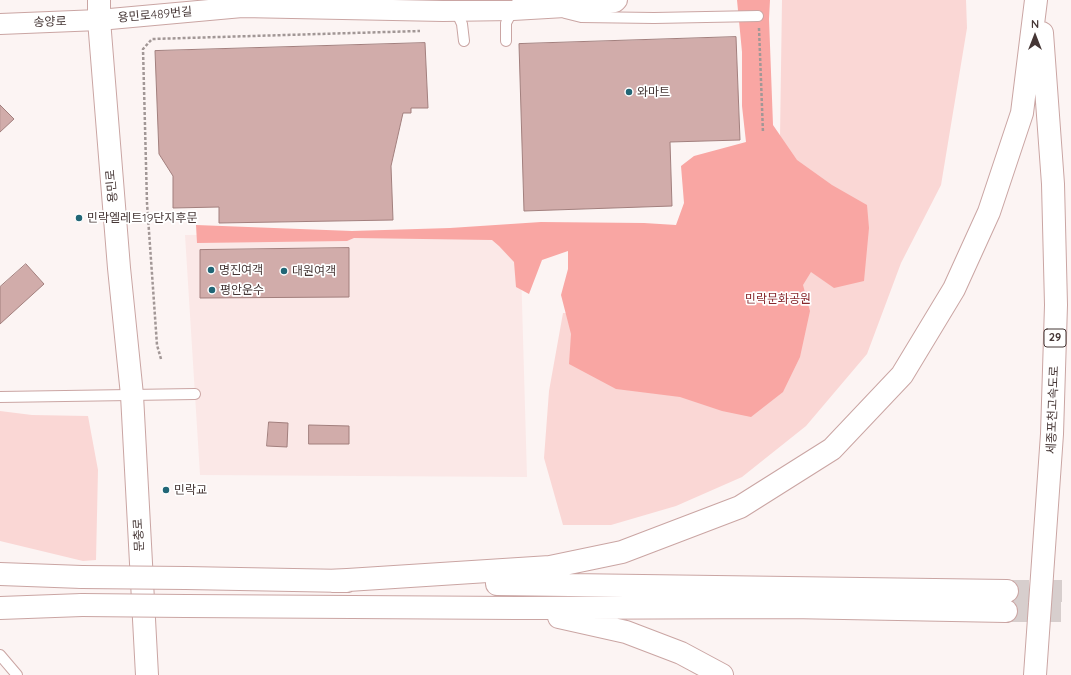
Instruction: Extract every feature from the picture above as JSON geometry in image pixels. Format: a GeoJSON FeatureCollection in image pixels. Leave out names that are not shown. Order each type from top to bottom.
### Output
{"type":"FeatureCollection","features":[{"type":"Feature","properties":{"kind":"main road"},"geometry":{"type":"LineString","coordinates":[[332,581],[550,567],[622,552],[740,507],[832,449],[902,375],[954,289],[990,212],[1022,113],[1036,0]]}},
{"type":"Feature","properties":{"kind":"main road","name":"세종포천고속도로"},"geometry":{"type":"LineString","coordinates":[[1035,675],[1052,434],[1056,306],[1053,184],[1040,0]]}},
{"type":"Feature","properties":{"kind":"main road","name":"용민로"},"geometry":{"type":"LineString","coordinates":[[99,10],[119,268],[132,395]]}},
{"type":"Feature","properties":{"kind":"main road","name":"문충로"},"geometry":{"type":"LineString","coordinates":[[132,395],[147,675]]}},
{"type":"Feature","properties":{"kind":"main road"},"geometry":{"type":"LineString","coordinates":[[0,574],[82,577],[332,581],[1007,601],[790,607],[517,608],[82,605],[0,608]]}},
{"type":"Feature","properties":{"kind":"main road"},"geometry":{"type":"LineString","coordinates":[[517,608],[626,632],[681,653],[722,675]]}},
{"type":"Feature","properties":{"kind":"street","name":"용민로489번길"},"geometry":{"type":"LineString","coordinates":[[99,10],[242,4],[456,11],[513,10],[599,5],[615,2],[616,0]]}},
{"type":"Feature","properties":{"kind":"street","name":"송양로"},"geometry":{"type":"LineString","coordinates":[[0,24],[99,10]]}},
{"type":"Feature","properties":{"kind":"lane"},"geometry":{"type":"LineString","coordinates":[[543,8],[581,17],[654,18],[758,16]]}},
{"type":"Feature","properties":{"kind":"lane"},"geometry":{"type":"LineString","coordinates":[[506,40],[506,23],[513,10]]}},
{"type":"Feature","properties":{"kind":"lane"},"geometry":{"type":"LineString","coordinates":[[456,11],[462,24],[464,41]]}},
{"type":"Feature","properties":{"kind":"lane"},"geometry":{"type":"LineString","coordinates":[[0,397],[195,394]]}},
{"type":"Feature","properties":{"kind":"lane"},"geometry":{"type":"LineString","coordinates":[[0,655],[17,675]]}},
{"type":"Feature","properties":{"kind":"path"},"geometry":{"type":"LineString","coordinates":[[758,16],[763,133]]}},
{"type":"Feature","properties":{"kind":"path"},"geometry":{"type":"LineString","coordinates":[[161,359],[157,345],[148,203],[143,49],[152,39],[422,31]]}},
{"type":"Feature","properties":{"kind":"shaded area"},"geometry":{"type":"Polygon","coordinates":[[[520,233],[527,477],[200,475],[185,235],[520,233]]]}},
{"type":"Feature","properties":{"kind":"green space"},"geometry":{"type":"Polygon","coordinates":[[[737,0],[770,0],[769,19],[773,125],[797,160],[832,185],[867,205],[869,228],[864,281],[834,288],[811,272],[803,285],[810,311],[800,357],[783,392],[751,417],[722,411],[680,397],[616,389],[569,364],[571,334],[561,295],[568,269],[568,251],[542,260],[529,294],[516,287],[514,262],[492,240],[354,238],[347,241],[197,243],[196,225],[352,231],[450,228],[541,222],[644,223],[676,225],[684,203],[681,166],[694,156],[746,142],[742,106],[742,52],[737,0]]]}},
{"type":"Feature","properties":{"kind":"green space","name":"민락문화공원"},"geometry":{"type":"Polygon","coordinates":[[[782,0],[966,0],[967,28],[941,185],[901,263],[867,354],[806,426],[742,477],[676,506],[611,525],[563,525],[544,458],[549,391],[563,313],[616,315],[780,137],[782,0]]]}},
{"type":"Feature","properties":{"kind":"green space"},"geometry":{"type":"Polygon","coordinates":[[[0,411],[32,415],[88,416],[98,470],[96,560],[83,561],[0,541],[0,411]]]}},
{"type":"Feature","properties":{"kind":"building","name":"와마트"},"geometry":{"type":"Polygon","coordinates":[[[736,37],[740,140],[670,142],[672,206],[524,211],[519,44],[736,37]]]}},
{"type":"Feature","properties":{"kind":"building"},"geometry":{"type":"Polygon","coordinates":[[[425,43],[428,108],[411,108],[411,113],[403,113],[391,166],[393,220],[219,223],[219,207],[173,208],[173,176],[159,154],[155,51],[425,43]]]}},
{"type":"Feature","properties":{"kind":"building"},"geometry":{"type":"Polygon","coordinates":[[[0,105],[14,119],[0,132],[0,105]]]}},
{"type":"Feature","properties":{"kind":"building"},"geometry":{"type":"Polygon","coordinates":[[[349,248],[349,297],[200,298],[200,250],[349,248]]]}},
{"type":"Feature","properties":{"kind":"building"},"geometry":{"type":"Polygon","coordinates":[[[26,264],[44,284],[0,324],[0,287],[26,264]]]}},
{"type":"Feature","properties":{"kind":"building"},"geometry":{"type":"Polygon","coordinates":[[[269,422],[288,423],[287,447],[267,446],[269,422]]]}},
{"type":"Feature","properties":{"kind":"building"},"geometry":{"type":"Polygon","coordinates":[[[309,425],[349,426],[349,444],[309,444],[309,425]]]}},
{"type":"Feature","properties":{"kind":"tunnel"},"geometry":{"type":"LineString","coordinates":[[1007,591],[1071,591]]}},
{"type":"Feature","properties":{"kind":"tunnel"},"geometry":{"type":"LineString","coordinates":[[1006,611],[1071,611]]}},
{"type":"Feature","properties":{"kind":"place","name":"와마트"},"geometry":{"type":"Point","coordinates":[629,92]}},
{"type":"Feature","properties":{"kind":"place","name":"민락엘레트19단지후문"},"geometry":{"type":"Point","coordinates":[79,218]}},
{"type":"Feature","properties":{"kind":"place","name":"명진여객"},"geometry":{"type":"Point","coordinates":[211,270]}},
{"type":"Feature","properties":{"kind":"place","name":"대원여객"},"geometry":{"type":"Point","coordinates":[284,271]}},
{"type":"Feature","properties":{"kind":"place","name":"평안운수"},"geometry":{"type":"Point","coordinates":[212,290]}},
{"type":"Feature","properties":{"kind":"place","name":"민락교"},"geometry":{"type":"Point","coordinates":[166,490]}}]}
